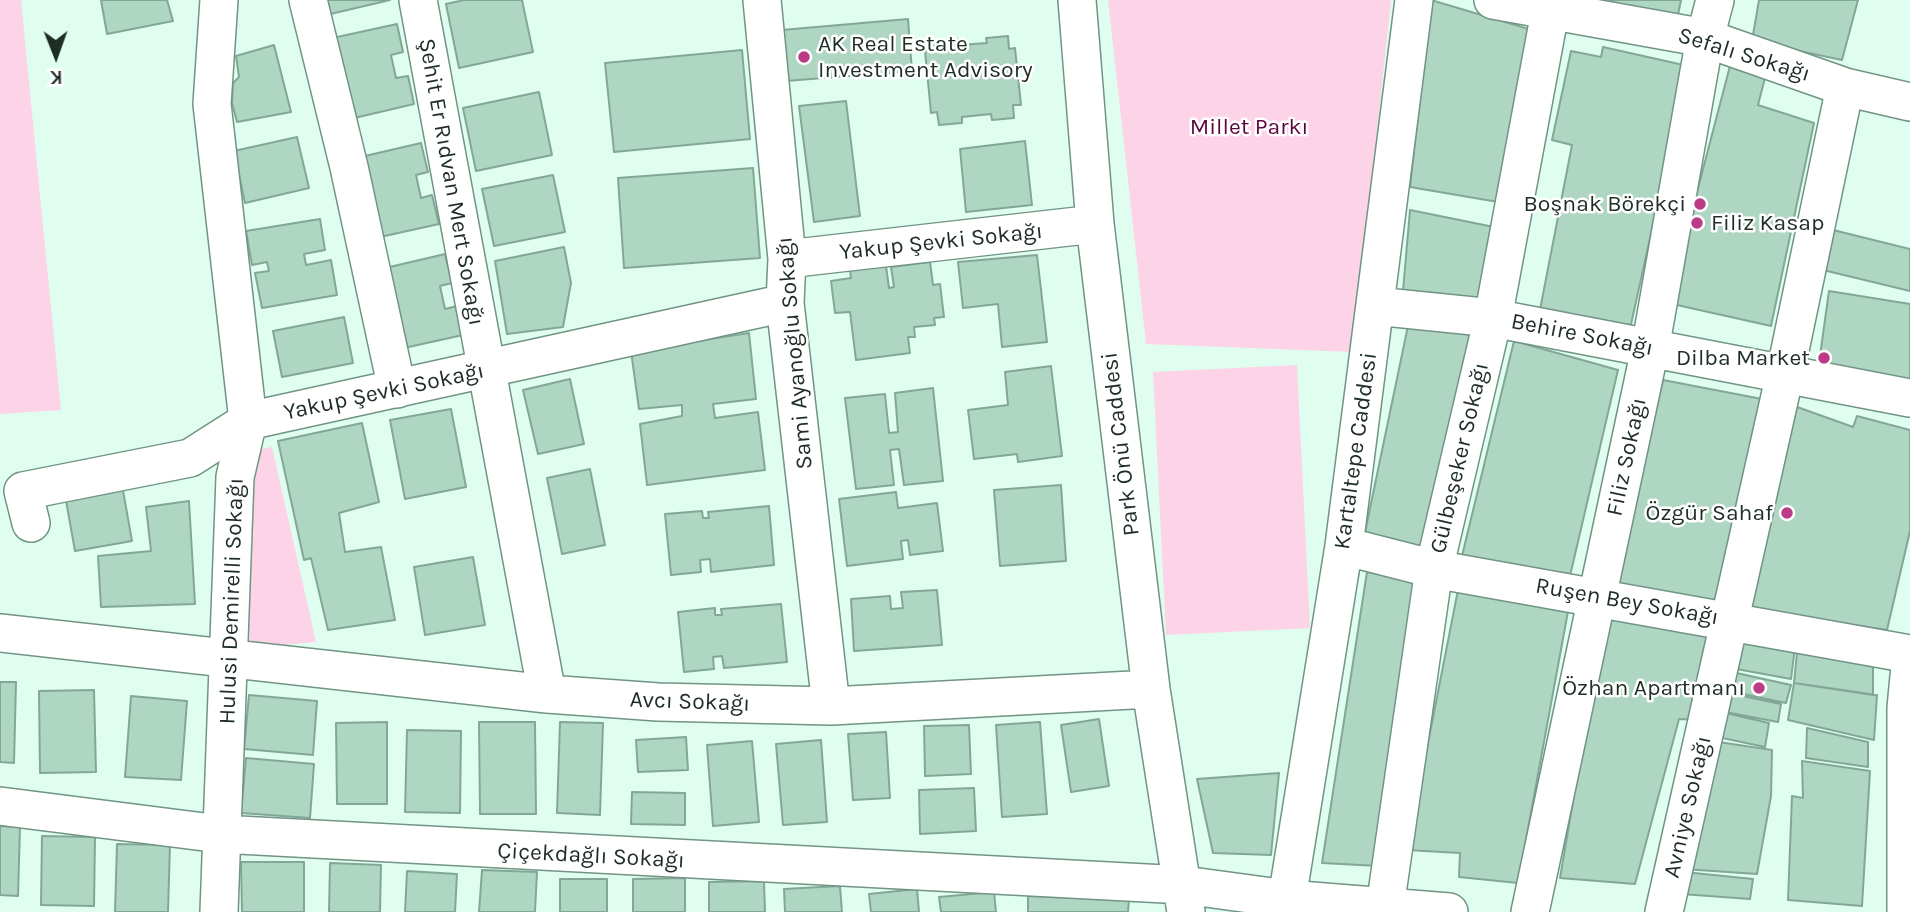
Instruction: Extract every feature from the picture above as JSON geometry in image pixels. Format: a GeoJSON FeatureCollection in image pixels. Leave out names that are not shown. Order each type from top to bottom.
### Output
{"type":"FeatureCollection","features":[{"type":"Feature","properties":{"kind":"street","name":"Hulusi Demirelli Sokağı"},"geometry":{"type":"LineString","coordinates":[[219,0],[212,104],[248,421],[235,477],[231,657],[220,834],[219,912]]}},
{"type":"Feature","properties":{"kind":"street"},"geometry":{"type":"LineString","coordinates":[[308,0],[349,167],[397,389]]}},
{"type":"Feature","properties":{"kind":"street","name":"Şehit Er Rıdvan Mert Sokağı"},"geometry":{"type":"LineString","coordinates":[[418,0],[547,694]]}},
{"type":"Feature","properties":{"kind":"street","name":"Sami Ayanoğlu Sokağı"},"geometry":{"type":"LineString","coordinates":[[762,0],[787,259],[785,303],[831,706]]}},
{"type":"Feature","properties":{"kind":"street","name":"Park Önü Caddesi"},"geometry":{"type":"LineString","coordinates":[[1077,0],[1095,224],[1150,689],[1185,899]]}},
{"type":"Feature","properties":{"kind":"street","name":"Kartaltepe Caddesi"},"geometry":{"type":"LineString","coordinates":[[1284,906],[1344,546],[1413,0]]}},
{"type":"Feature","properties":{"kind":"street","name":"Sefalı Sokağı"},"geometry":{"type":"LineString","coordinates":[[1493,0],[1705,38],[1845,87],[1910,102]]}},
{"type":"Feature","properties":{"kind":"street","name":"Filiz Sokağı"},"geometry":{"type":"LineString","coordinates":[[1530,912],[1650,349],[1705,38],[1715,0]]}},
{"type":"Feature","properties":{"kind":"street","name":"Gülbeşeker Sokağı"},"geometry":{"type":"LineString","coordinates":[[1385,907],[1434,569],[1493,318],[1550,12]]}},
{"type":"Feature","properties":{"kind":"street","name":"Avniye Sokağı"},"geometry":{"type":"LineString","coordinates":[[1664,912],[1785,374],[1845,87]]}},
{"type":"Feature","properties":{"kind":"street","name":"Yakup Şevki Sokağı"},"geometry":{"type":"LineString","coordinates":[[787,259],[1095,224]]}},
{"type":"Feature","properties":{"kind":"street","name":"Yakup Şevki Sokağı"},"geometry":{"type":"LineString","coordinates":[[31,523],[23,491],[190,458],[248,421],[785,303]]}},
{"type":"Feature","properties":{"kind":"street","name":"Behire Sokağı"},"geometry":{"type":"LineString","coordinates":[[1376,306],[1493,318],[1910,398]]}},
{"type":"Feature","properties":{"kind":"street","name":"Ruşen Bey Sokağı"},"geometry":{"type":"LineString","coordinates":[[1344,546],[1434,569],[1910,654]]}},
{"type":"Feature","properties":{"kind":"street","name":"Avcı Sokağı"},"geometry":{"type":"LineString","coordinates":[[0,633],[547,694],[658,702],[831,706],[1150,689]]}},
{"type":"Feature","properties":{"kind":"street"},"geometry":{"type":"LineString","coordinates":[[1906,912],[1906,708],[1910,666]]}},
{"type":"Feature","properties":{"kind":"street","name":"Çiçekdağlı Sokağı"},"geometry":{"type":"LineString","coordinates":[[0,806],[220,834],[1284,906],[1385,907],[1449,912]]}},
{"type":"Feature","properties":{"kind":"green space"},"geometry":{"type":"Polygon","coordinates":[[[0,0],[21,0],[61,410],[0,414],[0,0]]]}},
{"type":"Feature","properties":{"kind":"green space","name":"Millet Parkı"},"geometry":{"type":"Polygon","coordinates":[[[1108,0],[1391,0],[1353,352],[1146,344],[1108,0]]]}},
{"type":"Feature","properties":{"kind":"green space"},"geometry":{"type":"Polygon","coordinates":[[[1297,365],[1310,628],[1166,635],[1153,372],[1297,365]]]}},
{"type":"Feature","properties":{"kind":"green space"},"geometry":{"type":"Polygon","coordinates":[[[272,447],[316,642],[250,648],[243,453],[272,447]]]}},
{"type":"Feature","properties":{"kind":"building"},"geometry":{"type":"Polygon","coordinates":[[[101,0],[167,0],[173,21],[107,34],[101,0]]]}},
{"type":"Feature","properties":{"kind":"building"},"geometry":{"type":"Polygon","coordinates":[[[318,0],[390,0],[322,16],[318,0]]]}},
{"type":"Feature","properties":{"kind":"building"},"geometry":{"type":"Polygon","coordinates":[[[464,0],[522,0],[533,52],[459,68],[446,4],[464,0]]]}},
{"type":"Feature","properties":{"kind":"building"},"geometry":{"type":"Polygon","coordinates":[[[1431,0],[1532,30],[1498,202],[1410,187],[1431,0]]]}},
{"type":"Feature","properties":{"kind":"building"},"geometry":{"type":"Polygon","coordinates":[[[1597,0],[1681,0],[1677,20],[1597,0]]]}},
{"type":"Feature","properties":{"kind":"building"},"geometry":{"type":"Polygon","coordinates":[[[1759,0],[1858,0],[1842,60],[1752,41],[1759,0]]]}},
{"type":"Feature","properties":{"kind":"building"},"geometry":{"type":"Polygon","coordinates":[[[908,19],[912,71],[786,81],[782,30],[908,19]]]}},
{"type":"Feature","properties":{"kind":"building"},"geometry":{"type":"Polygon","coordinates":[[[397,24],[403,52],[391,55],[396,78],[408,76],[414,104],[346,120],[328,39],[397,24]]]}},
{"type":"Feature","properties":{"kind":"building"},"geometry":{"type":"Polygon","coordinates":[[[1008,36],[1009,49],[1015,48],[1021,105],[1013,105],[1014,118],[992,120],[991,114],[962,117],[962,123],[939,125],[937,112],[931,113],[925,51],[932,51],[931,42],[959,39],[960,45],[987,43],[986,38],[1008,36]]]}},
{"type":"Feature","properties":{"kind":"building"},"geometry":{"type":"Polygon","coordinates":[[[274,45],[291,112],[237,122],[232,103],[233,83],[239,77],[236,56],[274,45]]]}},
{"type":"Feature","properties":{"kind":"building"},"geometry":{"type":"Polygon","coordinates":[[[1603,47],[1688,66],[1628,338],[1538,320],[1572,145],[1552,140],[1571,51],[1601,57],[1603,47]]]}},
{"type":"Feature","properties":{"kind":"building"},"geometry":{"type":"Polygon","coordinates":[[[742,50],[750,139],[614,152],[605,63],[742,50]]]}},
{"type":"Feature","properties":{"kind":"building"},"geometry":{"type":"Polygon","coordinates":[[[1731,62],[1766,74],[1758,105],[1814,123],[1771,326],[1668,303],[1731,62]]]}},
{"type":"Feature","properties":{"kind":"building"},"geometry":{"type":"Polygon","coordinates":[[[539,92],[552,155],[476,171],[463,108],[539,92]]]}},
{"type":"Feature","properties":{"kind":"building"},"geometry":{"type":"Polygon","coordinates":[[[846,101],[860,216],[814,222],[799,106],[846,101]]]}},
{"type":"Feature","properties":{"kind":"building"},"geometry":{"type":"Polygon","coordinates":[[[297,137],[309,188],[245,203],[234,151],[297,137]]]}},
{"type":"Feature","properties":{"kind":"building"},"geometry":{"type":"Polygon","coordinates":[[[1025,141],[1032,205],[966,212],[960,149],[1025,141]]]}},
{"type":"Feature","properties":{"kind":"building"},"geometry":{"type":"Polygon","coordinates":[[[421,143],[428,172],[416,175],[421,198],[432,195],[439,224],[371,239],[352,159],[421,143]]]}},
{"type":"Feature","properties":{"kind":"building"},"geometry":{"type":"Polygon","coordinates":[[[753,168],[760,258],[624,268],[618,178],[753,168]]]}},
{"type":"Feature","properties":{"kind":"building"},"geometry":{"type":"Polygon","coordinates":[[[553,175],[565,232],[494,246],[482,189],[553,175]]]}},
{"type":"Feature","properties":{"kind":"building"},"geometry":{"type":"Polygon","coordinates":[[[1410,210],[1494,227],[1478,302],[1403,291],[1410,210]]]}},
{"type":"Feature","properties":{"kind":"building"},"geometry":{"type":"Polygon","coordinates":[[[320,219],[325,250],[304,254],[306,265],[331,260],[337,295],[262,308],[255,273],[269,271],[267,262],[252,265],[246,231],[320,219]]]}},
{"type":"Feature","properties":{"kind":"building"},"geometry":{"type":"Polygon","coordinates":[[[1829,229],[1910,249],[1910,291],[1819,269],[1829,229]]]}},
{"type":"Feature","properties":{"kind":"building"},"geometry":{"type":"Polygon","coordinates":[[[564,247],[571,283],[563,327],[507,334],[495,261],[564,247]]]}},
{"type":"Feature","properties":{"kind":"building"},"geometry":{"type":"Polygon","coordinates":[[[445,254],[452,283],[440,286],[445,309],[457,306],[463,335],[395,350],[377,270],[445,254]]]}},
{"type":"Feature","properties":{"kind":"building"},"geometry":{"type":"Polygon","coordinates":[[[1037,255],[1047,342],[1002,347],[998,304],[963,308],[958,262],[1037,255]]]}},
{"type":"Feature","properties":{"kind":"building"},"geometry":{"type":"Polygon","coordinates":[[[930,262],[933,285],[940,284],[944,317],[934,318],[935,325],[914,327],[915,337],[908,337],[910,353],[856,360],[850,312],[835,313],[831,281],[851,278],[850,270],[886,266],[889,288],[894,287],[891,267],[930,262]]]}},
{"type":"Feature","properties":{"kind":"building"},"geometry":{"type":"Polygon","coordinates":[[[1829,291],[1910,304],[1910,385],[1818,370],[1829,291]]]}},
{"type":"Feature","properties":{"kind":"building"},"geometry":{"type":"Polygon","coordinates":[[[344,317],[353,363],[282,377],[273,331],[344,317]]]}},
{"type":"Feature","properties":{"kind":"building"},"geometry":{"type":"Polygon","coordinates":[[[1409,321],[1479,337],[1430,549],[1364,537],[1409,321]]]}},
{"type":"Feature","properties":{"kind":"building"},"geometry":{"type":"Polygon","coordinates":[[[749,333],[756,399],[713,404],[715,418],[758,412],[765,470],[647,485],[640,424],[682,416],[682,405],[639,409],[631,351],[749,333]]]}},
{"type":"Feature","properties":{"kind":"building"},"geometry":{"type":"Polygon","coordinates":[[[1514,341],[1618,370],[1570,576],[1462,556],[1514,341]]]}},
{"type":"Feature","properties":{"kind":"building"},"geometry":{"type":"Polygon","coordinates":[[[1051,366],[1062,456],[1018,462],[1017,454],[974,459],[968,410],[1008,405],[1005,372],[1051,366]]]}},
{"type":"Feature","properties":{"kind":"building"},"geometry":{"type":"Polygon","coordinates":[[[570,379],[584,444],[538,454],[523,390],[570,379]]]}},
{"type":"Feature","properties":{"kind":"building"},"geometry":{"type":"Polygon","coordinates":[[[1663,380],[1762,399],[1718,604],[1615,584],[1663,380]]]}},
{"type":"Feature","properties":{"kind":"building"},"geometry":{"type":"Polygon","coordinates":[[[933,388],[943,481],[904,485],[899,449],[890,450],[894,485],[856,489],[845,398],[885,394],[889,433],[898,432],[895,393],[933,388]]]}},
{"type":"Feature","properties":{"kind":"building"},"geometry":{"type":"Polygon","coordinates":[[[1786,403],[1853,427],[1857,416],[1910,430],[1910,531],[1887,630],[1751,609],[1786,403]]]}},
{"type":"Feature","properties":{"kind":"building"},"geometry":{"type":"Polygon","coordinates":[[[451,409],[466,487],[405,499],[390,420],[451,409]]]}},
{"type":"Feature","properties":{"kind":"building"},"geometry":{"type":"Polygon","coordinates":[[[362,423],[379,502],[339,513],[345,552],[381,547],[395,620],[328,630],[311,558],[304,560],[278,441],[362,423]]]}},
{"type":"Feature","properties":{"kind":"building"},"geometry":{"type":"Polygon","coordinates":[[[590,469],[605,545],[562,554],[547,478],[590,469]]]}},
{"type":"Feature","properties":{"kind":"building"},"geometry":{"type":"Polygon","coordinates":[[[122,485],[132,541],[75,551],[65,495],[122,485]]]}},
{"type":"Feature","properties":{"kind":"building"},"geometry":{"type":"Polygon","coordinates":[[[1061,485],[1066,561],[1000,566],[994,490],[1061,485]]]}},
{"type":"Feature","properties":{"kind":"building"},"geometry":{"type":"Polygon","coordinates":[[[896,492],[898,508],[937,503],[943,551],[910,555],[908,540],[901,541],[903,559],[847,566],[839,499],[896,492]]]}},
{"type":"Feature","properties":{"kind":"building"},"geometry":{"type":"Polygon","coordinates":[[[189,501],[195,604],[101,607],[98,556],[151,551],[146,507],[189,501]]]}},
{"type":"Feature","properties":{"kind":"building"},"geometry":{"type":"Polygon","coordinates":[[[769,506],[774,565],[711,572],[710,559],[700,560],[701,572],[671,575],[665,514],[702,511],[703,518],[709,518],[708,512],[769,506]]]}},
{"type":"Feature","properties":{"kind":"building"},"geometry":{"type":"Polygon","coordinates":[[[473,557],[485,625],[425,635],[414,567],[473,557]]]}},
{"type":"Feature","properties":{"kind":"building"},"geometry":{"type":"Polygon","coordinates":[[[1367,572],[1432,583],[1378,866],[1322,863],[1367,572]]]}},
{"type":"Feature","properties":{"kind":"building"},"geometry":{"type":"Polygon","coordinates":[[[937,590],[942,645],[854,651],[851,599],[890,596],[891,609],[903,608],[901,592],[937,590]]]}},
{"type":"Feature","properties":{"kind":"building"},"geometry":{"type":"Polygon","coordinates":[[[1458,590],[1569,606],[1518,883],[1459,877],[1460,853],[1407,850],[1458,590]]]}},
{"type":"Feature","properties":{"kind":"building"},"geometry":{"type":"Polygon","coordinates":[[[781,604],[787,662],[724,668],[722,656],[713,657],[714,669],[684,672],[678,612],[715,608],[715,615],[722,615],[721,609],[781,604]]]}},
{"type":"Feature","properties":{"kind":"building"},"geometry":{"type":"Polygon","coordinates":[[[1604,618],[1712,632],[1697,720],[1679,719],[1635,884],[1560,878],[1604,618]]]}},
{"type":"Feature","properties":{"kind":"building"},"geometry":{"type":"Polygon","coordinates":[[[1734,636],[1795,647],[1791,679],[1731,668],[1734,636]]]}},
{"type":"Feature","properties":{"kind":"building"},"geometry":{"type":"Polygon","coordinates":[[[1797,652],[1873,666],[1873,695],[1794,683],[1797,652]]]}},
{"type":"Feature","properties":{"kind":"building","name":"Özhan Apartmanı"},"geometry":{"type":"Polygon","coordinates":[[[1732,672],[1791,685],[1786,703],[1729,691],[1732,672]]]}},
{"type":"Feature","properties":{"kind":"building"},"geometry":{"type":"Polygon","coordinates":[[[0,682],[16,682],[14,763],[0,762],[0,682]]]}},
{"type":"Feature","properties":{"kind":"building"},"geometry":{"type":"Polygon","coordinates":[[[1794,683],[1877,695],[1874,740],[1788,720],[1794,683]]]}},
{"type":"Feature","properties":{"kind":"building"},"geometry":{"type":"Polygon","coordinates":[[[94,690],[96,772],[40,773],[39,691],[94,690]]]}},
{"type":"Feature","properties":{"kind":"building"},"geometry":{"type":"Polygon","coordinates":[[[1723,692],[1781,704],[1778,722],[1720,711],[1723,692]]]}},
{"type":"Feature","properties":{"kind":"building"},"geometry":{"type":"Polygon","coordinates":[[[249,695],[317,701],[313,755],[244,749],[249,695]]]}},
{"type":"Feature","properties":{"kind":"building"},"geometry":{"type":"Polygon","coordinates":[[[131,696],[187,701],[181,780],[125,777],[131,696]]]}},
{"type":"Feature","properties":{"kind":"building"},"geometry":{"type":"Polygon","coordinates":[[[1721,712],[1769,723],[1765,747],[1713,736],[1721,712]]]}},
{"type":"Feature","properties":{"kind":"building"},"geometry":{"type":"Polygon","coordinates":[[[1099,719],[1109,786],[1071,792],[1061,725],[1099,719]]]}},
{"type":"Feature","properties":{"kind":"building"},"geometry":{"type":"Polygon","coordinates":[[[387,722],[387,804],[337,804],[336,723],[387,722]]]}},
{"type":"Feature","properties":{"kind":"building"},"geometry":{"type":"Polygon","coordinates":[[[479,722],[535,722],[536,814],[480,814],[479,722]]]}},
{"type":"Feature","properties":{"kind":"building"},"geometry":{"type":"Polygon","coordinates":[[[560,722],[603,723],[600,815],[557,813],[560,722]]]}},
{"type":"Feature","properties":{"kind":"building"},"geometry":{"type":"Polygon","coordinates":[[[1040,722],[1047,814],[1002,817],[996,725],[1040,722]]]}},
{"type":"Feature","properties":{"kind":"building"},"geometry":{"type":"Polygon","coordinates":[[[969,725],[971,774],[925,776],[924,726],[969,725]]]}},
{"type":"Feature","properties":{"kind":"building"},"geometry":{"type":"Polygon","coordinates":[[[1807,728],[1868,742],[1868,767],[1806,758],[1807,728]]]}},
{"type":"Feature","properties":{"kind":"building"},"geometry":{"type":"Polygon","coordinates":[[[407,730],[461,731],[460,813],[405,812],[407,730]]]}},
{"type":"Feature","properties":{"kind":"building"},"geometry":{"type":"Polygon","coordinates":[[[886,732],[890,798],[853,800],[848,734],[886,732]]]}},
{"type":"Feature","properties":{"kind":"building"},"geometry":{"type":"Polygon","coordinates":[[[686,737],[688,770],[638,772],[636,740],[686,737]]]}},
{"type":"Feature","properties":{"kind":"building"},"geometry":{"type":"Polygon","coordinates":[[[821,740],[827,822],[783,825],[776,744],[821,740]]]}},
{"type":"Feature","properties":{"kind":"building"},"geometry":{"type":"Polygon","coordinates":[[[752,741],[759,822],[713,826],[707,745],[752,741]]]}},
{"type":"Feature","properties":{"kind":"building"},"geometry":{"type":"Polygon","coordinates":[[[1712,741],[1772,750],[1771,796],[1757,874],[1683,869],[1712,741]]]}},
{"type":"Feature","properties":{"kind":"building"},"geometry":{"type":"Polygon","coordinates":[[[246,758],[314,764],[310,818],[241,813],[246,758]]]}},
{"type":"Feature","properties":{"kind":"building"},"geometry":{"type":"Polygon","coordinates":[[[1802,761],[1870,771],[1862,906],[1788,900],[1792,796],[1803,798],[1802,761]]]}},
{"type":"Feature","properties":{"kind":"building"},"geometry":{"type":"Polygon","coordinates":[[[1279,773],[1271,855],[1213,853],[1197,779],[1279,773]]]}},
{"type":"Feature","properties":{"kind":"building"},"geometry":{"type":"Polygon","coordinates":[[[974,788],[976,831],[920,834],[919,790],[974,788]]]}},
{"type":"Feature","properties":{"kind":"building"},"geometry":{"type":"Polygon","coordinates":[[[632,792],[685,793],[685,825],[631,824],[632,792]]]}},
{"type":"Feature","properties":{"kind":"building"},"geometry":{"type":"Polygon","coordinates":[[[0,826],[20,827],[18,896],[0,895],[0,826]]]}},
{"type":"Feature","properties":{"kind":"building"},"geometry":{"type":"Polygon","coordinates":[[[42,836],[95,837],[94,906],[41,905],[42,836]]]}},
{"type":"Feature","properties":{"kind":"building"},"geometry":{"type":"Polygon","coordinates":[[[117,844],[170,845],[168,912],[115,912],[117,844]]]}},
{"type":"Feature","properties":{"kind":"building"},"geometry":{"type":"Polygon","coordinates":[[[241,862],[304,862],[304,912],[242,912],[241,862]]]}},
{"type":"Feature","properties":{"kind":"building"},"geometry":{"type":"Polygon","coordinates":[[[330,863],[381,865],[380,912],[329,912],[330,863]]]}},
{"type":"Feature","properties":{"kind":"building"},"geometry":{"type":"Polygon","coordinates":[[[482,870],[537,872],[535,912],[479,912],[482,870]]]}},
{"type":"Feature","properties":{"kind":"building"},"geometry":{"type":"Polygon","coordinates":[[[407,871],[457,874],[455,912],[405,912],[407,871]]]}},
{"type":"Feature","properties":{"kind":"building"},"geometry":{"type":"Polygon","coordinates":[[[1684,872],[1753,879],[1750,899],[1681,894],[1684,872]]]}},
{"type":"Feature","properties":{"kind":"building"},"geometry":{"type":"Polygon","coordinates":[[[685,878],[685,912],[633,912],[633,879],[685,878]]]}},
{"type":"Feature","properties":{"kind":"building"},"geometry":{"type":"Polygon","coordinates":[[[560,879],[607,879],[607,912],[560,912],[560,879]]]}},
{"type":"Feature","properties":{"kind":"building"},"geometry":{"type":"Polygon","coordinates":[[[764,881],[765,912],[709,912],[709,882],[764,881]]]}},
{"type":"Feature","properties":{"kind":"building"},"geometry":{"type":"Polygon","coordinates":[[[840,886],[842,912],[785,912],[784,889],[840,886]]]}},
{"type":"Feature","properties":{"kind":"building"},"geometry":{"type":"Polygon","coordinates":[[[917,889],[919,912],[871,912],[869,894],[917,889]]]}},
{"type":"Feature","properties":{"kind":"building"},"geometry":{"type":"Polygon","coordinates":[[[994,892],[996,912],[941,912],[939,897],[994,892]]]}},
{"type":"Feature","properties":{"kind":"building"},"geometry":{"type":"Polygon","coordinates":[[[1028,896],[1129,899],[1128,912],[1028,912],[1028,896]]]}},
{"type":"Feature","properties":{"kind":"place","name":"AK Real Estate Investment Advisory"},"geometry":{"type":"Point","coordinates":[804,57]}},
{"type":"Feature","properties":{"kind":"place","name":"Boşnak Börekçi"},"geometry":{"type":"Point","coordinates":[1700,204]}},
{"type":"Feature","properties":{"kind":"place","name":"Filiz Kasap"},"geometry":{"type":"Point","coordinates":[1697,223]}},
{"type":"Feature","properties":{"kind":"place","name":"Dilba Market"},"geometry":{"type":"Point","coordinates":[1824,358]}},
{"type":"Feature","properties":{"kind":"place","name":"Özgür Sahaf"},"geometry":{"type":"Point","coordinates":[1787,513]}},
{"type":"Feature","properties":{"kind":"place","name":"Özhan Apartmanı"},"geometry":{"type":"Point","coordinates":[1759,688]}}]}
